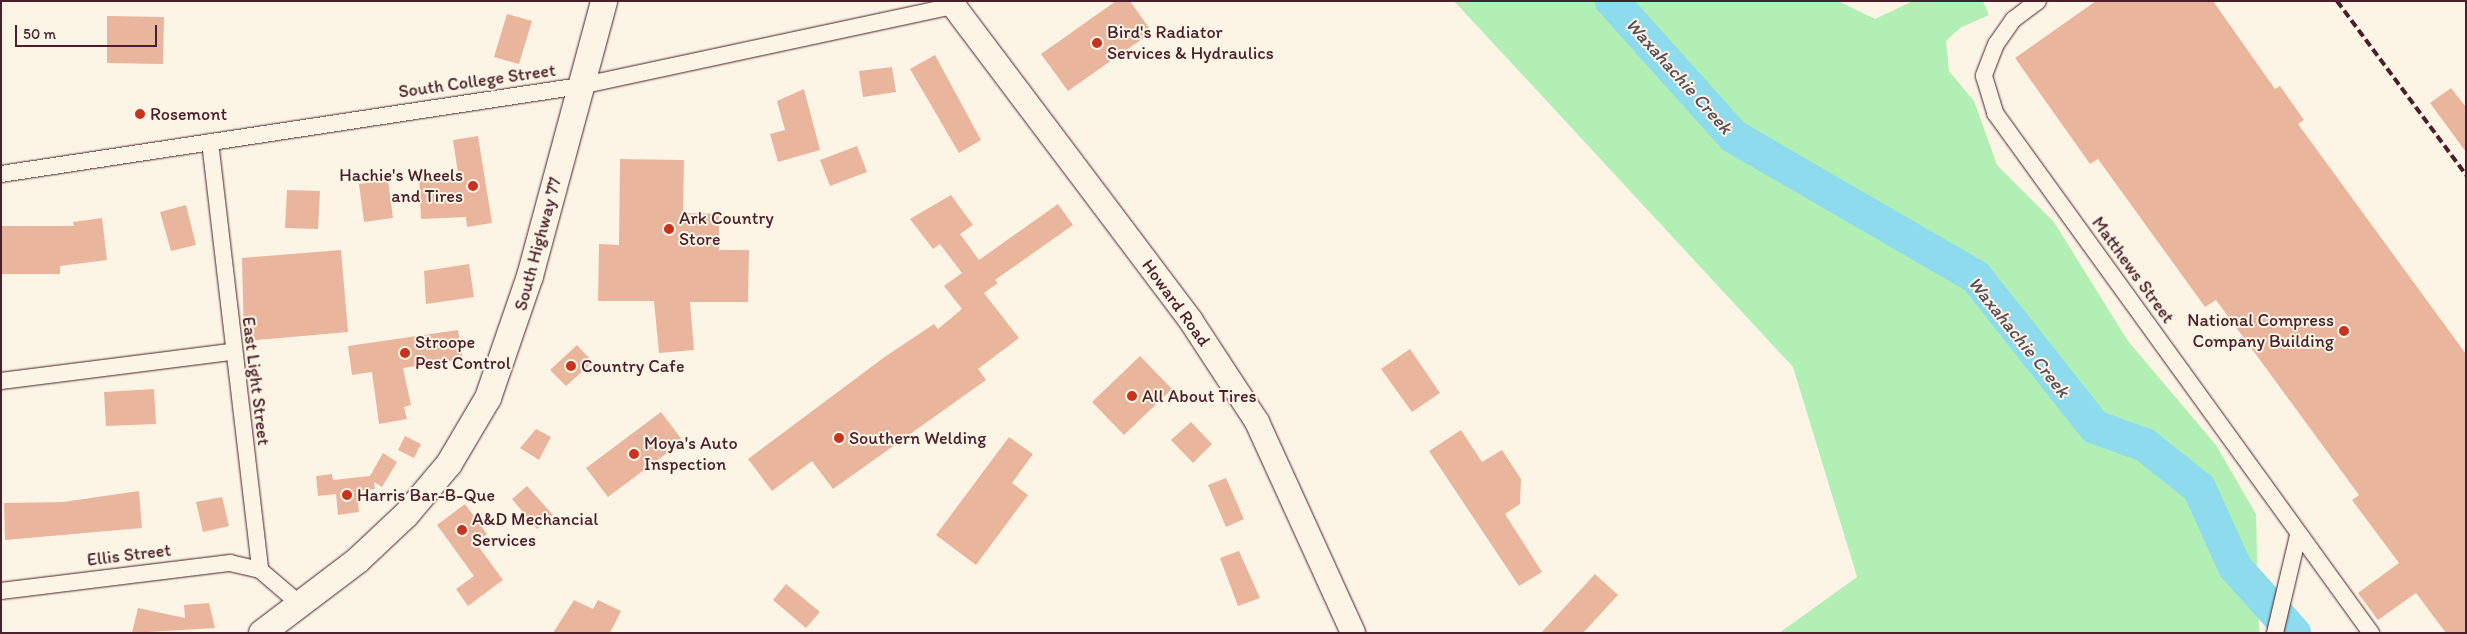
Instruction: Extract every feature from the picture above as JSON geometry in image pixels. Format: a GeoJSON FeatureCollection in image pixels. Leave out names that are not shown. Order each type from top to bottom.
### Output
{"type":"FeatureCollection","features":[{"type":"Feature","properties":{"kind":"main road","name":"South Highway 77"},"geometry":{"type":"LineString","coordinates":[[262,633],[301,605],[386,537],[427,493],[488,398],[523,300],[604,1]]}},
{"type":"Feature","properties":{"kind":"main road","name":"Howard Road"},"geometry":{"type":"LineString","coordinates":[[952,4],[1191,321],[1257,422],[1353,633]]}},
{"type":"Feature","properties":{"kind":"street","name":"Matthews Street"},"geometry":{"type":"LineString","coordinates":[[2038,1],[2013,20],[1996,44],[1984,76],[1994,113],[2298,536],[2371,633]]}},
{"type":"Feature","properties":{"kind":"street","name":"South College Street"},"geometry":{"type":"LineString","coordinates":[[1,174],[580,86],[952,4]]}},
{"type":"Feature","properties":{"kind":"street","name":"East Light Street"},"geometry":{"type":"LineString","coordinates":[[210,142],[232,352],[260,570]]}},
{"type":"Feature","properties":{"kind":"street"},"geometry":{"type":"LineString","coordinates":[[1,381],[232,352]]}},
{"type":"Feature","properties":{"kind":"street"},"geometry":{"type":"LineString","coordinates":[[2275,633],[2298,536]]}},
{"type":"Feature","properties":{"kind":"street","name":"Ellis Street"},"geometry":{"type":"LineString","coordinates":[[1,591],[230,563],[260,570]]}},
{"type":"Feature","properties":{"kind":"street"},"geometry":{"type":"LineString","coordinates":[[260,570],[301,605]]}},
{"type":"Feature","properties":{"kind":"green space"},"geometry":{"type":"Polygon","coordinates":[[[1454,1],[1838,1],[1875,19],[1913,1],[1983,1],[1989,15],[1960,28],[1946,41],[1949,71],[1974,101],[1997,165],[2054,222],[2128,341],[2216,445],[2256,514],[2259,633],[1779,633],[1857,577],[1793,367],[1454,1]]]}},
{"type":"Feature","properties":{"kind":"building","name":"Bird's Radiator Services & Hydraulics"},"geometry":{"type":"Polygon","coordinates":[[[1116,1],[1130,1],[1152,32],[1068,91],[1041,54],[1116,1]]]}},
{"type":"Feature","properties":{"kind":"building","name":"National Compress Company Building"},"geometry":{"type":"Polygon","coordinates":[[[2096,1],[2213,1],[2275,89],[2280,86],[2304,120],[2298,124],[2466,354],[2466,633],[2446,633],[2416,593],[2378,620],[2358,593],[2399,563],[2352,500],[2359,495],[2216,300],[2205,307],[2098,159],[2090,164],[2015,58],[2096,1]]]}},
{"type":"Feature","properties":{"kind":"building"},"geometry":{"type":"Polygon","coordinates":[[[507,14],[532,21],[519,64],[494,57],[507,14]]]}},
{"type":"Feature","properties":{"kind":"building"},"geometry":{"type":"Polygon","coordinates":[[[107,16],[164,17],[163,64],[107,63],[107,16]]]}},
{"type":"Feature","properties":{"kind":"building"},"geometry":{"type":"Polygon","coordinates":[[[935,55],[981,140],[959,153],[910,69],[935,55]]]}},
{"type":"Feature","properties":{"kind":"building"},"geometry":{"type":"Polygon","coordinates":[[[892,67],[896,92],[863,97],[859,71],[892,67]]]}},
{"type":"Feature","properties":{"kind":"building"},"geometry":{"type":"Polygon","coordinates":[[[2451,88],[2466,107],[2466,152],[2430,103],[2451,88]]]}},
{"type":"Feature","properties":{"kind":"building"},"geometry":{"type":"Polygon","coordinates":[[[804,89],[820,150],[778,162],[770,134],[785,130],[777,101],[804,89]]]}},
{"type":"Feature","properties":{"kind":"building"},"geometry":{"type":"Polygon","coordinates":[[[478,136],[492,223],[467,227],[466,217],[421,219],[419,175],[458,173],[453,140],[478,136]]]}},
{"type":"Feature","properties":{"kind":"building"},"geometry":{"type":"Polygon","coordinates":[[[857,146],[867,172],[830,186],[820,160],[857,146]]]}},
{"type":"Feature","properties":{"kind":"building","name":"Ark Country Store"},"geometry":{"type":"Polygon","coordinates":[[[620,159],[684,160],[683,213],[719,214],[719,250],[749,250],[748,302],[690,302],[694,350],[659,353],[654,301],[598,301],[599,244],[619,245],[620,159]]]}},
{"type":"Feature","properties":{"kind":"building"},"geometry":{"type":"Polygon","coordinates":[[[388,180],[393,218],[364,222],[359,184],[388,180]]]}},
{"type":"Feature","properties":{"kind":"building"},"geometry":{"type":"Polygon","coordinates":[[[287,190],[320,191],[318,229],[285,228],[287,190]]]}},
{"type":"Feature","properties":{"kind":"building"},"geometry":{"type":"Polygon","coordinates":[[[951,195],[973,225],[960,234],[979,260],[1058,204],[1073,225],[995,280],[998,283],[984,293],[1019,338],[978,369],[986,380],[833,489],[812,461],[772,491],[748,459],[886,356],[934,324],[938,329],[962,309],[944,286],[962,273],[940,244],[933,249],[910,219],[951,195]]]}},
{"type":"Feature","properties":{"kind":"building"},"geometry":{"type":"Polygon","coordinates":[[[186,205],[196,245],[171,251],[160,212],[186,205]]]}},
{"type":"Feature","properties":{"kind":"building"},"geometry":{"type":"Polygon","coordinates":[[[102,218],[107,260],[60,266],[60,274],[1,274],[1,226],[74,226],[73,222],[102,218]]]}},
{"type":"Feature","properties":{"kind":"building"},"geometry":{"type":"Polygon","coordinates":[[[341,250],[348,332],[244,341],[242,258],[341,250]]]}},
{"type":"Feature","properties":{"kind":"building"},"geometry":{"type":"Polygon","coordinates":[[[469,264],[474,297],[426,304],[424,271],[469,264]]]}},
{"type":"Feature","properties":{"kind":"building","name":"Stroope Pest Control"},"geometry":{"type":"Polygon","coordinates":[[[458,330],[463,359],[403,368],[411,405],[404,407],[407,419],[379,424],[372,372],[352,375],[348,346],[458,330]]]}},
{"type":"Feature","properties":{"kind":"building","name":"Country Cafe"},"geometry":{"type":"Polygon","coordinates":[[[577,345],[593,362],[566,386],[550,370],[577,345]]]}},
{"type":"Feature","properties":{"kind":"building"},"geometry":{"type":"Polygon","coordinates":[[[1410,349],[1440,393],[1412,412],[1381,369],[1410,349]]]}},
{"type":"Feature","properties":{"kind":"building","name":"All About Tires"},"geometry":{"type":"Polygon","coordinates":[[[1140,356],[1172,389],[1124,435],[1092,402],[1140,356]]]}},
{"type":"Feature","properties":{"kind":"building"},"geometry":{"type":"Polygon","coordinates":[[[154,389],[156,424],[106,426],[104,392],[154,389]]]}},
{"type":"Feature","properties":{"kind":"building","name":"Moya's Auto Inspection"},"geometry":{"type":"Polygon","coordinates":[[[661,412],[683,441],[608,497],[586,468],[661,412]]]}},
{"type":"Feature","properties":{"kind":"building"},"geometry":{"type":"Polygon","coordinates":[[[1191,422],[1212,444],[1193,463],[1171,440],[1191,422]]]}},
{"type":"Feature","properties":{"kind":"building"},"geometry":{"type":"Polygon","coordinates":[[[536,429],[551,437],[539,460],[520,448],[536,429]]]}},
{"type":"Feature","properties":{"kind":"building"},"geometry":{"type":"Polygon","coordinates":[[[1461,430],[1482,462],[1502,450],[1521,479],[1520,504],[1505,514],[1542,572],[1519,586],[1429,451],[1461,430]]]}},
{"type":"Feature","properties":{"kind":"building"},"geometry":{"type":"Polygon","coordinates":[[[405,436],[421,444],[414,458],[398,450],[405,436]]]}},
{"type":"Feature","properties":{"kind":"building"},"geometry":{"type":"Polygon","coordinates":[[[1009,437],[1033,454],[1012,483],[1028,495],[976,565],[936,535],[1009,437]]]}},
{"type":"Feature","properties":{"kind":"building"},"geometry":{"type":"Polygon","coordinates":[[[383,453],[397,462],[382,487],[374,482],[375,489],[357,491],[359,512],[338,515],[336,494],[318,496],[316,476],[332,474],[333,480],[370,476],[383,453]]]}},
{"type":"Feature","properties":{"kind":"building"},"geometry":{"type":"Polygon","coordinates":[[[1226,478],[1244,519],[1226,527],[1208,485],[1226,478]]]}},
{"type":"Feature","properties":{"kind":"building"},"geometry":{"type":"Polygon","coordinates":[[[527,486],[553,515],[537,529],[512,499],[527,486]]]}},
{"type":"Feature","properties":{"kind":"building"},"geometry":{"type":"Polygon","coordinates":[[[139,491],[142,528],[5,540],[4,503],[63,502],[139,491]]]}},
{"type":"Feature","properties":{"kind":"building"},"geometry":{"type":"Polygon","coordinates":[[[222,497],[229,526],[203,532],[196,502],[222,497]]]}},
{"type":"Feature","properties":{"kind":"building"},"geometry":{"type":"Polygon","coordinates":[[[465,504],[487,534],[476,543],[503,580],[468,606],[456,589],[474,576],[437,525],[465,504]]]}},
{"type":"Feature","properties":{"kind":"building"},"geometry":{"type":"Polygon","coordinates":[[[1239,551],[1260,598],[1238,606],[1220,558],[1239,551]]]}},
{"type":"Feature","properties":{"kind":"building"},"geometry":{"type":"Polygon","coordinates":[[[1595,574],[1618,595],[1583,633],[1541,633],[1595,574]]]}},
{"type":"Feature","properties":{"kind":"building"},"geometry":{"type":"Polygon","coordinates":[[[786,584],[820,612],[806,628],[773,600],[786,584]]]}},
{"type":"Feature","properties":{"kind":"building"},"geometry":{"type":"Polygon","coordinates":[[[574,600],[593,609],[598,600],[621,611],[610,633],[553,633],[574,600]]]}},
{"type":"Feature","properties":{"kind":"building"},"geometry":{"type":"Polygon","coordinates":[[[209,603],[215,628],[132,633],[138,608],[185,618],[184,605],[209,603]]]}},
{"type":"Feature","properties":{"kind":"waterway","name":"Waxahachie Creek"},"geometry":{"type":"LineString","coordinates":[[1612,1],[1733,136],[1976,277],[2095,427],[2145,445],[2199,488],[2235,567],[2294,633]]}},
{"type":"Feature","properties":{"kind":"railway"},"geometry":{"type":"LineString","coordinates":[[2337,1],[2466,175]]}},
{"type":"Feature","properties":{"kind":"place","name":"Bird's Radiator Services & Hydraulics"},"geometry":{"type":"Point","coordinates":[1097,43]}},
{"type":"Feature","properties":{"kind":"place","name":"Rosemont"},"geometry":{"type":"Point","coordinates":[140,114]}},
{"type":"Feature","properties":{"kind":"place","name":"Hachie's Wheels and Tires"},"geometry":{"type":"Point","coordinates":[473,186]}},
{"type":"Feature","properties":{"kind":"place","name":"Ark Country Store"},"geometry":{"type":"Point","coordinates":[669,229]}},
{"type":"Feature","properties":{"kind":"place","name":"National Compress Company Building"},"geometry":{"type":"Point","coordinates":[2344,331]}},
{"type":"Feature","properties":{"kind":"place","name":"Stroope Pest Control"},"geometry":{"type":"Point","coordinates":[405,353]}},
{"type":"Feature","properties":{"kind":"place","name":"Country Cafe"},"geometry":{"type":"Point","coordinates":[571,366]}},
{"type":"Feature","properties":{"kind":"place","name":"All About Tires"},"geometry":{"type":"Point","coordinates":[1132,396]}},
{"type":"Feature","properties":{"kind":"place","name":"Southern Welding"},"geometry":{"type":"Point","coordinates":[839,438]}},
{"type":"Feature","properties":{"kind":"place","name":"Moya's Auto Inspection"},"geometry":{"type":"Point","coordinates":[634,454]}},
{"type":"Feature","properties":{"kind":"place","name":"Harris Bar-B-Que"},"geometry":{"type":"Point","coordinates":[347,495]}},
{"type":"Feature","properties":{"kind":"place","name":"A&D Mechancial Services"},"geometry":{"type":"Point","coordinates":[462,530]}}]}
